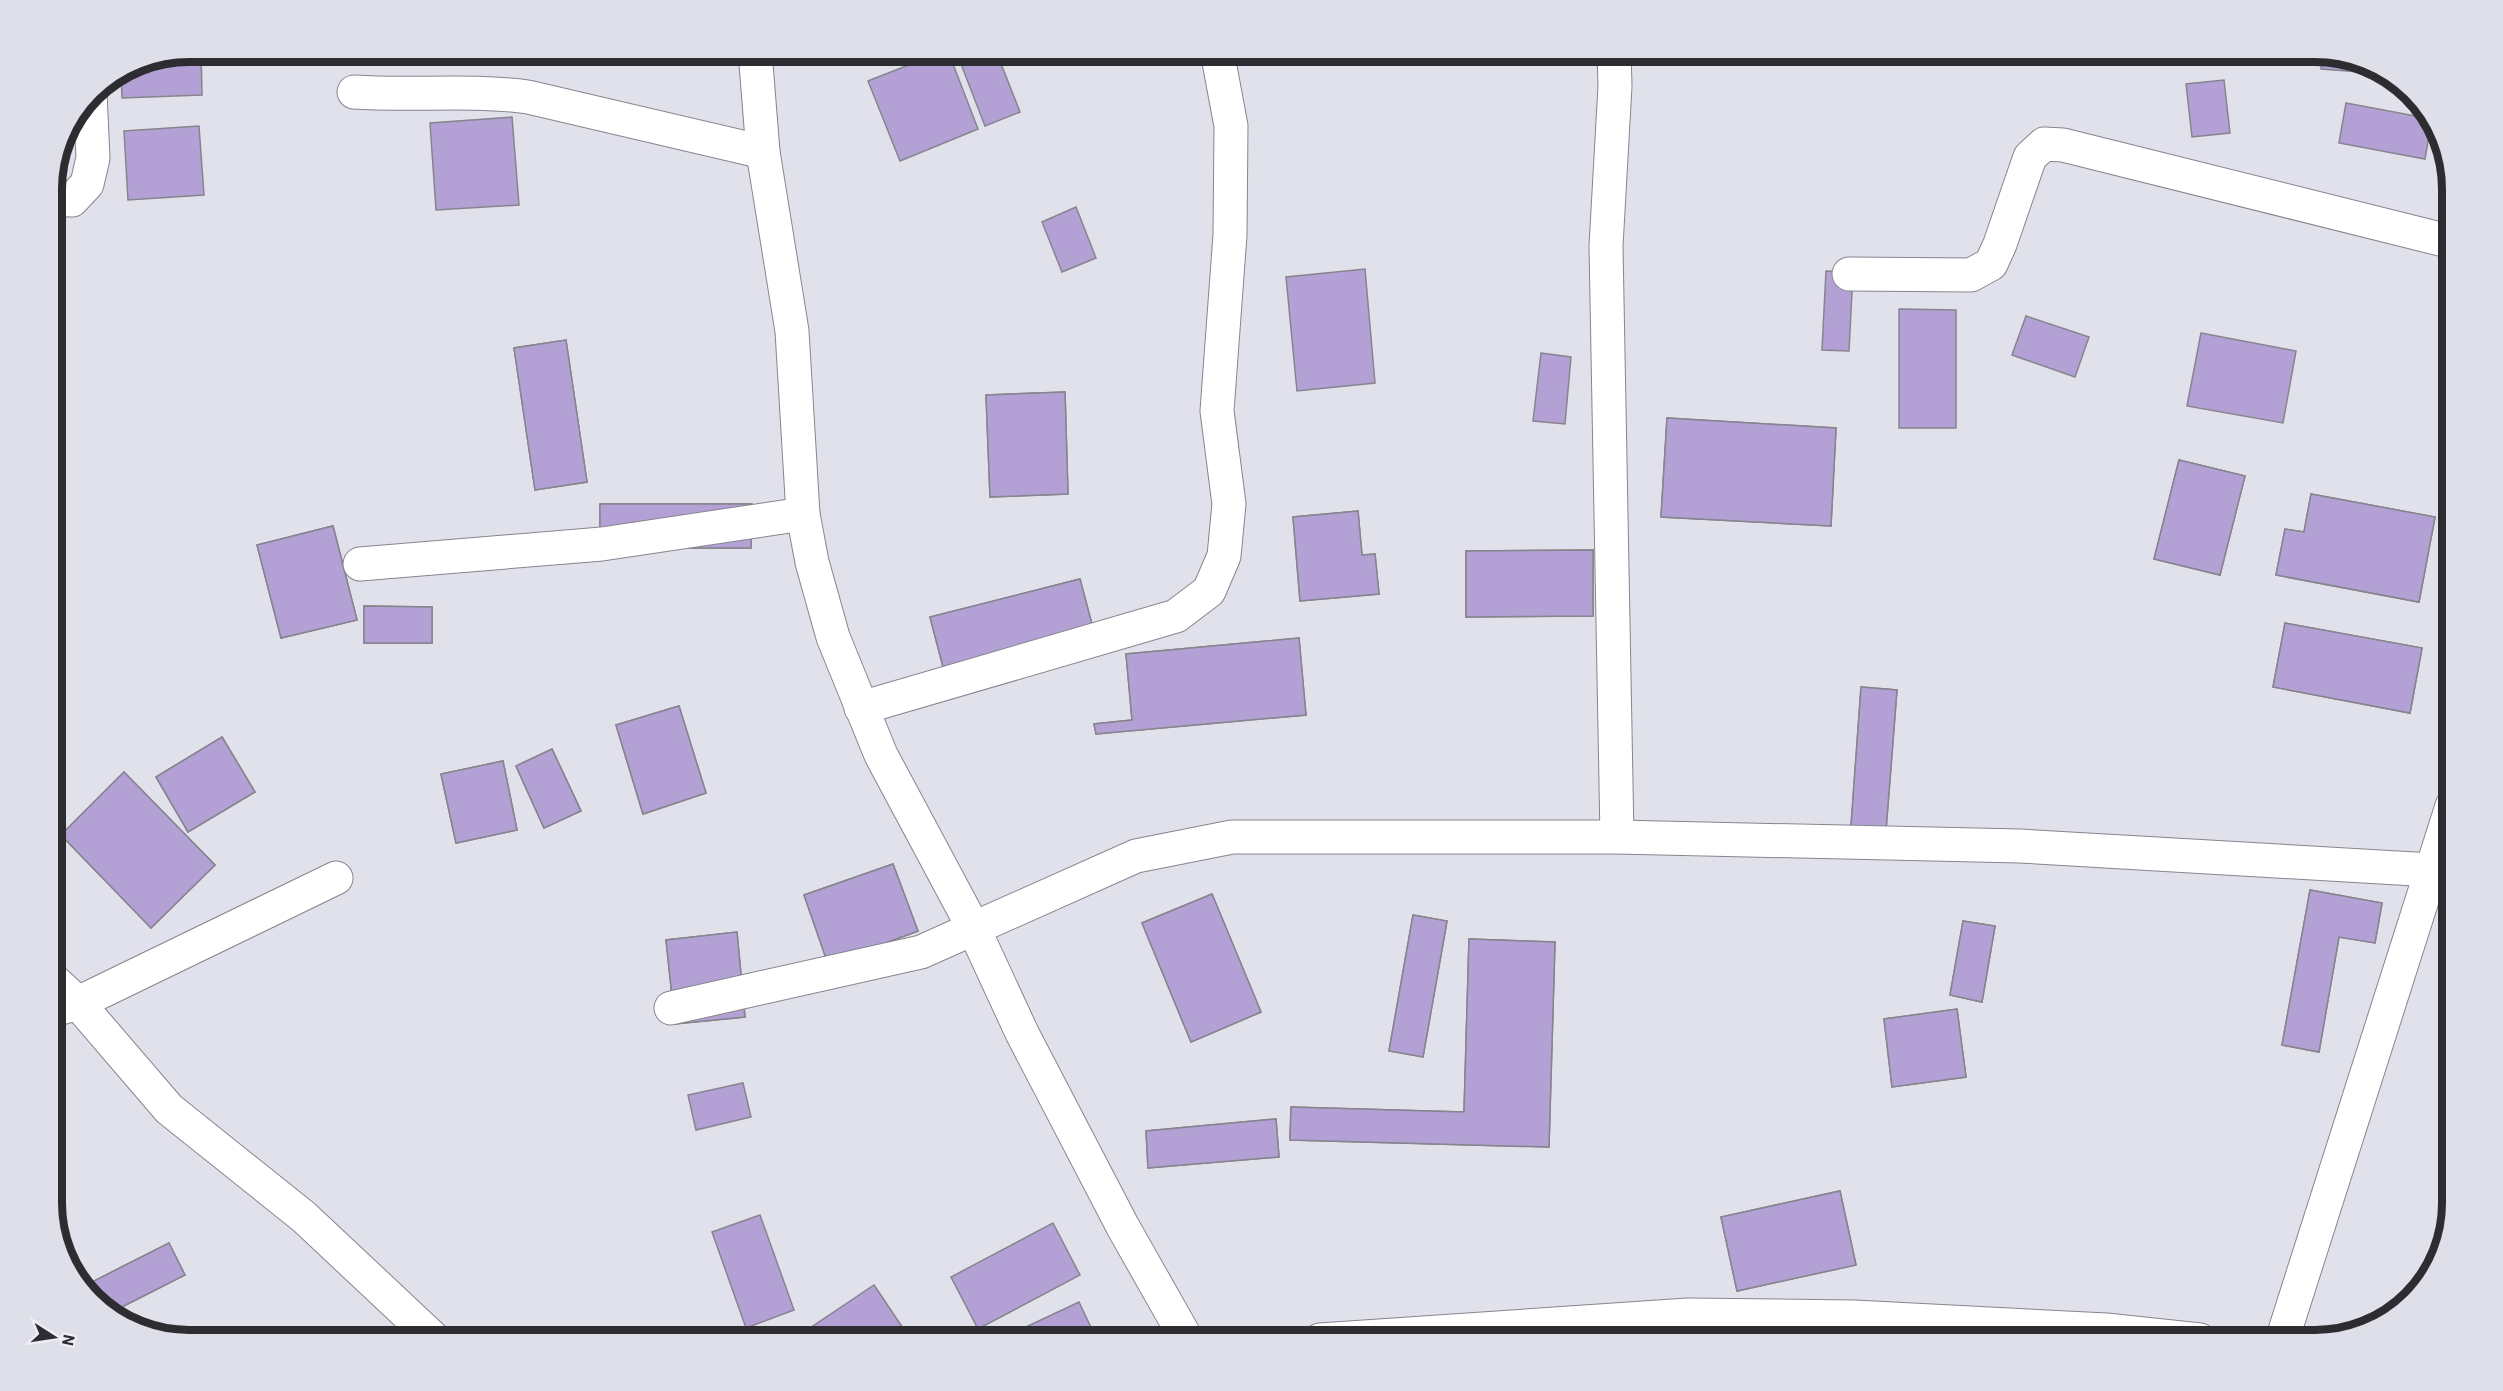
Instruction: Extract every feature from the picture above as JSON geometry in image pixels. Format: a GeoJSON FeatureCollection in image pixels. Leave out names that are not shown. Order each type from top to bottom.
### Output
{"type":"FeatureCollection","features":[{"type":"Feature","properties":{"kind":"street"},"geometry":{"type":"LineString","coordinates":[[756,62],[763,152],[792,331],[803,514],[812,562],[832,637],[881,755],[974,927],[1027,1043],[1123,1227],[1181,1330]]}},
{"type":"Feature","properties":{"kind":"street"},"geometry":{"type":"LineString","coordinates":[[861,708],[1176,616],[1209,591],[1224,556],[1229,504],[1217,411],[1230,235],[1231,126],[1219,62]]}},
{"type":"Feature","properties":{"kind":"street"},"geometry":{"type":"LineString","coordinates":[[1614,62],[1606,246],[1617,837]]}},
{"type":"Feature","properties":{"kind":"street"},"geometry":{"type":"LineString","coordinates":[[354,92],[504,94],[763,152]]}},
{"type":"Feature","properties":{"kind":"street"},"geometry":{"type":"LineString","coordinates":[[62,200],[72,200],[87,184],[93,158],[91,108]]}},
{"type":"Feature","properties":{"kind":"street"},"geometry":{"type":"LineString","coordinates":[[1849,274],[1971,275],[1991,264],[2030,157],[2044,144],[2063,145],[2441,239]]}},
{"type":"Feature","properties":{"kind":"street"},"geometry":{"type":"LineString","coordinates":[[360,564],[602,544],[803,514]]}},
{"type":"Feature","properties":{"kind":"street"},"geometry":{"type":"LineString","coordinates":[[671,1008],[921,951],[1136,856],[1232,837],[1617,837],[2020,846],[2432,870]]}},
{"type":"Feature","properties":{"kind":"street"},"geometry":{"type":"LineString","coordinates":[[2285,1330],[2442,839]]}},
{"type":"Feature","properties":{"kind":"street"},"geometry":{"type":"LineString","coordinates":[[336,878],[64,1007],[169,1109],[304,1216],[424,1330]]}},
{"type":"Feature","properties":{"kind":"street"},"geometry":{"type":"LineString","coordinates":[[1462,1330],[1688,1314],[1854,1317],[2106,1330]]}},
{"type":"Feature","properties":{"kind":"building"},"geometry":{"type":"Polygon","coordinates":[[[201,62],[202,95],[122,98],[121,81],[140,71],[172,63],[201,62]]]}},
{"type":"Feature","properties":{"kind":"building"},"geometry":{"type":"Polygon","coordinates":[[[916,62],[952,62],[978,129],[900,161],[868,81],[916,62]]]}},
{"type":"Feature","properties":{"kind":"building"},"geometry":{"type":"Polygon","coordinates":[[[960,62],[1000,62],[1020,112],[985,126],[960,62]]]}},
{"type":"Feature","properties":{"kind":"building"},"geometry":{"type":"Polygon","coordinates":[[[2321,62],[2331,63],[2366,72],[2321,69],[2321,62]]]}},
{"type":"Feature","properties":{"kind":"building"},"geometry":{"type":"Polygon","coordinates":[[[2224,80],[2230,133],[2192,137],[2186,84],[2224,80]]]}},
{"type":"Feature","properties":{"kind":"building"},"geometry":{"type":"Polygon","coordinates":[[[2346,103],[2419,117],[2429,134],[2425,159],[2339,143],[2346,103]]]}},
{"type":"Feature","properties":{"kind":"building"},"geometry":{"type":"Polygon","coordinates":[[[512,117],[519,205],[436,210],[430,123],[512,117]]]}},
{"type":"Feature","properties":{"kind":"building"},"geometry":{"type":"Polygon","coordinates":[[[199,126],[204,195],[128,200],[124,131],[199,126]]]}},
{"type":"Feature","properties":{"kind":"building"},"geometry":{"type":"Polygon","coordinates":[[[1076,207],[1096,258],[1062,272],[1042,222],[1076,207]]]}},
{"type":"Feature","properties":{"kind":"building"},"geometry":{"type":"Polygon","coordinates":[[[1365,269],[1375,383],[1297,391],[1286,277],[1365,269]]]}},
{"type":"Feature","properties":{"kind":"building"},"geometry":{"type":"Polygon","coordinates":[[[1826,271],[1853,272],[1849,351],[1822,350],[1826,271]]]}},
{"type":"Feature","properties":{"kind":"building"},"geometry":{"type":"Polygon","coordinates":[[[1899,309],[1956,310],[1956,428],[1899,428],[1899,309]]]}},
{"type":"Feature","properties":{"kind":"building"},"geometry":{"type":"Polygon","coordinates":[[[2026,316],[2089,337],[2075,377],[2012,355],[2026,316]]]}},
{"type":"Feature","properties":{"kind":"building"},"geometry":{"type":"Polygon","coordinates":[[[2201,333],[2296,351],[2283,423],[2187,406],[2201,333]]]}},
{"type":"Feature","properties":{"kind":"building"},"geometry":{"type":"Polygon","coordinates":[[[566,340],[587,482],[535,490],[514,348],[566,340]]]}},
{"type":"Feature","properties":{"kind":"building"},"geometry":{"type":"Polygon","coordinates":[[[566,340],[587,482],[535,490],[514,348],[566,340]]]}},
{"type":"Feature","properties":{"kind":"building"},"geometry":{"type":"Polygon","coordinates":[[[1541,353],[1571,357],[1565,424],[1533,421],[1541,353]]]}},
{"type":"Feature","properties":{"kind":"building"},"geometry":{"type":"Polygon","coordinates":[[[1065,392],[1068,494],[990,497],[986,395],[1065,392]]]}},
{"type":"Feature","properties":{"kind":"building"},"geometry":{"type":"Polygon","coordinates":[[[1065,392],[1068,494],[990,497],[986,395],[1065,392]]]}},
{"type":"Feature","properties":{"kind":"building"},"geometry":{"type":"Polygon","coordinates":[[[1667,418],[1836,428],[1831,526],[1661,517],[1667,418]]]}},
{"type":"Feature","properties":{"kind":"building"},"geometry":{"type":"Polygon","coordinates":[[[1667,418],[1836,428],[1831,526],[1661,517],[1667,418]]]}},
{"type":"Feature","properties":{"kind":"building"},"geometry":{"type":"Polygon","coordinates":[[[2179,460],[2245,476],[2220,575],[2154,559],[2179,460]]]}},
{"type":"Feature","properties":{"kind":"building"},"geometry":{"type":"Polygon","coordinates":[[[2179,460],[2245,476],[2220,575],[2154,559],[2179,460]]]}},
{"type":"Feature","properties":{"kind":"building"},"geometry":{"type":"Polygon","coordinates":[[[2311,494],[2435,517],[2419,602],[2276,575],[2285,529],[2304,532],[2311,494]]]}},
{"type":"Feature","properties":{"kind":"building"},"geometry":{"type":"Polygon","coordinates":[[[2311,494],[2435,517],[2419,602],[2276,575],[2285,529],[2304,532],[2311,494]]]}},
{"type":"Feature","properties":{"kind":"building"},"geometry":{"type":"Polygon","coordinates":[[[600,504],[752,504],[751,548],[600,548],[600,504]]]}},
{"type":"Feature","properties":{"kind":"building"},"geometry":{"type":"Polygon","coordinates":[[[600,504],[752,504],[751,548],[600,548],[600,504]]]}},
{"type":"Feature","properties":{"kind":"building"},"geometry":{"type":"Polygon","coordinates":[[[1358,511],[1362,555],[1375,554],[1379,594],[1300,601],[1293,517],[1358,511]]]}},
{"type":"Feature","properties":{"kind":"building"},"geometry":{"type":"Polygon","coordinates":[[[1358,511],[1362,555],[1375,554],[1379,594],[1300,601],[1293,517],[1358,511]]]}},
{"type":"Feature","properties":{"kind":"building"},"geometry":{"type":"Polygon","coordinates":[[[333,526],[357,620],[281,638],[257,545],[333,526]]]}},
{"type":"Feature","properties":{"kind":"building"},"geometry":{"type":"Polygon","coordinates":[[[333,526],[357,620],[281,638],[257,545],[333,526]]]}},
{"type":"Feature","properties":{"kind":"building"},"geometry":{"type":"Polygon","coordinates":[[[1593,550],[1593,616],[1466,617],[1466,551],[1593,550]]]}},
{"type":"Feature","properties":{"kind":"building"},"geometry":{"type":"Polygon","coordinates":[[[1593,550],[1593,616],[1466,617],[1466,551],[1593,550]]]}},
{"type":"Feature","properties":{"kind":"building"},"geometry":{"type":"Polygon","coordinates":[[[1080,579],[1099,651],[949,690],[930,617],[1080,579]]]}},
{"type":"Feature","properties":{"kind":"building"},"geometry":{"type":"Polygon","coordinates":[[[1080,579],[1099,651],[949,690],[930,617],[1080,579]]]}},
{"type":"Feature","properties":{"kind":"building"},"geometry":{"type":"Polygon","coordinates":[[[364,606],[432,607],[432,643],[364,643],[364,606]]]}},
{"type":"Feature","properties":{"kind":"building"},"geometry":{"type":"Polygon","coordinates":[[[364,606],[432,607],[432,643],[364,643],[364,606]]]}},
{"type":"Feature","properties":{"kind":"building"},"geometry":{"type":"Polygon","coordinates":[[[2285,623],[2422,648],[2410,713],[2273,687],[2285,623]]]}},
{"type":"Feature","properties":{"kind":"building"},"geometry":{"type":"Polygon","coordinates":[[[2285,623],[2422,648],[2410,713],[2273,687],[2285,623]]]}},
{"type":"Feature","properties":{"kind":"building"},"geometry":{"type":"Polygon","coordinates":[[[1299,638],[1306,715],[1096,734],[1094,724],[1132,720],[1126,654],[1299,638]]]}},
{"type":"Feature","properties":{"kind":"building"},"geometry":{"type":"Polygon","coordinates":[[[1299,638],[1306,715],[1096,734],[1094,724],[1132,720],[1126,654],[1299,638]]]}},
{"type":"Feature","properties":{"kind":"building"},"geometry":{"type":"Polygon","coordinates":[[[1861,687],[1897,690],[1885,843],[1850,840],[1861,687]]]}},
{"type":"Feature","properties":{"kind":"building"},"geometry":{"type":"Polygon","coordinates":[[[1861,687],[1897,690],[1885,843],[1850,840],[1861,687]]]}},
{"type":"Feature","properties":{"kind":"building"},"geometry":{"type":"Polygon","coordinates":[[[679,706],[706,793],[643,814],[616,725],[679,706]]]}},
{"type":"Feature","properties":{"kind":"building"},"geometry":{"type":"Polygon","coordinates":[[[679,706],[706,793],[643,814],[616,725],[679,706]]]}},
{"type":"Feature","properties":{"kind":"building"},"geometry":{"type":"Polygon","coordinates":[[[222,737],[255,792],[188,832],[156,777],[222,737]]]}},
{"type":"Feature","properties":{"kind":"building"},"geometry":{"type":"Polygon","coordinates":[[[222,737],[255,792],[188,832],[156,777],[222,737]]]}},
{"type":"Feature","properties":{"kind":"building"},"geometry":{"type":"Polygon","coordinates":[[[552,749],[581,811],[544,828],[516,766],[552,749]]]}},
{"type":"Feature","properties":{"kind":"building"},"geometry":{"type":"Polygon","coordinates":[[[552,749],[581,811],[544,828],[516,766],[552,749]]]}},
{"type":"Feature","properties":{"kind":"building"},"geometry":{"type":"Polygon","coordinates":[[[503,761],[517,830],[456,843],[441,774],[503,761]]]}},
{"type":"Feature","properties":{"kind":"building"},"geometry":{"type":"Polygon","coordinates":[[[503,761],[517,830],[456,843],[441,774],[503,761]]]}},
{"type":"Feature","properties":{"kind":"building"},"geometry":{"type":"Polygon","coordinates":[[[124,772],[215,865],[151,928],[62,834],[124,772]]]}},
{"type":"Feature","properties":{"kind":"building"},"geometry":{"type":"Polygon","coordinates":[[[124,772],[215,865],[151,928],[62,834],[124,772]]]}},
{"type":"Feature","properties":{"kind":"building"},"geometry":{"type":"Polygon","coordinates":[[[893,864],[918,931],[828,964],[804,895],[893,864]]]}},
{"type":"Feature","properties":{"kind":"building"},"geometry":{"type":"Polygon","coordinates":[[[893,864],[918,931],[828,964],[804,895],[893,864]]]}},
{"type":"Feature","properties":{"kind":"building"},"geometry":{"type":"Polygon","coordinates":[[[2310,890],[2382,903],[2375,943],[2339,937],[2319,1052],[2282,1045],[2310,890]]]}},
{"type":"Feature","properties":{"kind":"building"},"geometry":{"type":"Polygon","coordinates":[[[2310,890],[2382,903],[2375,943],[2339,937],[2319,1052],[2282,1045],[2310,890]]]}},
{"type":"Feature","properties":{"kind":"building"},"geometry":{"type":"Polygon","coordinates":[[[1212,894],[1261,1012],[1191,1042],[1142,923],[1212,894]]]}},
{"type":"Feature","properties":{"kind":"building"},"geometry":{"type":"Polygon","coordinates":[[[1212,894],[1261,1012],[1191,1042],[1142,923],[1212,894]]]}},
{"type":"Feature","properties":{"kind":"building"},"geometry":{"type":"Polygon","coordinates":[[[1413,915],[1447,921],[1423,1057],[1389,1051],[1413,915]]]}},
{"type":"Feature","properties":{"kind":"building"},"geometry":{"type":"Polygon","coordinates":[[[1413,915],[1447,921],[1423,1057],[1389,1051],[1413,915]]]}},
{"type":"Feature","properties":{"kind":"building"},"geometry":{"type":"Polygon","coordinates":[[[1963,921],[1995,926],[1982,1002],[1950,995],[1963,921]]]}},
{"type":"Feature","properties":{"kind":"building"},"geometry":{"type":"Polygon","coordinates":[[[1963,921],[1995,926],[1982,1002],[1950,995],[1963,921]]]}},
{"type":"Feature","properties":{"kind":"building"},"geometry":{"type":"Polygon","coordinates":[[[737,932],[745,1017],[675,1024],[666,940],[737,932]]]}},
{"type":"Feature","properties":{"kind":"building"},"geometry":{"type":"Polygon","coordinates":[[[737,932],[745,1017],[675,1024],[666,940],[737,932]]]}},
{"type":"Feature","properties":{"kind":"building"},"geometry":{"type":"Polygon","coordinates":[[[1469,939],[1555,942],[1549,1147],[1290,1140],[1291,1107],[1464,1112],[1469,939]]]}},
{"type":"Feature","properties":{"kind":"building"},"geometry":{"type":"Polygon","coordinates":[[[1469,939],[1555,942],[1549,1147],[1290,1140],[1291,1107],[1464,1112],[1469,939]]]}},
{"type":"Feature","properties":{"kind":"building"},"geometry":{"type":"Polygon","coordinates":[[[1957,1009],[1966,1077],[1892,1087],[1884,1019],[1957,1009]]]}},
{"type":"Feature","properties":{"kind":"building"},"geometry":{"type":"Polygon","coordinates":[[[1957,1009],[1966,1077],[1892,1087],[1884,1019],[1957,1009]]]}},
{"type":"Feature","properties":{"kind":"building"},"geometry":{"type":"Polygon","coordinates":[[[743,1083],[751,1117],[696,1130],[688,1095],[743,1083]]]}},
{"type":"Feature","properties":{"kind":"building"},"geometry":{"type":"Polygon","coordinates":[[[1276,1119],[1279,1157],[1148,1168],[1146,1131],[1276,1119]]]}},
{"type":"Feature","properties":{"kind":"building"},"geometry":{"type":"Polygon","coordinates":[[[1276,1119],[1279,1157],[1148,1168],[1146,1131],[1276,1119]]]}},
{"type":"Feature","properties":{"kind":"building"},"geometry":{"type":"Polygon","coordinates":[[[1840,1191],[1856,1265],[1737,1291],[1721,1217],[1840,1191]]]}},
{"type":"Feature","properties":{"kind":"building"},"geometry":{"type":"Polygon","coordinates":[[[1840,1191],[1856,1265],[1737,1291],[1721,1217],[1840,1191]]]}},
{"type":"Feature","properties":{"kind":"building"},"geometry":{"type":"Polygon","coordinates":[[[760,1215],[794,1310],[746,1328],[712,1232],[760,1215]]]}},
{"type":"Feature","properties":{"kind":"building"},"geometry":{"type":"Polygon","coordinates":[[[1053,1223],[1080,1275],[978,1329],[951,1277],[1053,1223]]]}},
{"type":"Feature","properties":{"kind":"building"},"geometry":{"type":"Polygon","coordinates":[[[169,1243],[185,1275],[119,1309],[91,1283],[169,1243]]]}},
{"type":"Feature","properties":{"kind":"building"},"geometry":{"type":"Polygon","coordinates":[[[169,1243],[185,1275],[119,1309],[91,1283],[169,1243]]]}},
{"type":"Feature","properties":{"kind":"building"},"geometry":{"type":"Polygon","coordinates":[[[874,1285],[904,1330],[807,1330],[874,1285]]]}},
{"type":"Feature","properties":{"kind":"building"},"geometry":{"type":"Polygon","coordinates":[[[1079,1302],[1092,1330],[1019,1330],[1079,1302]]]}}]}
